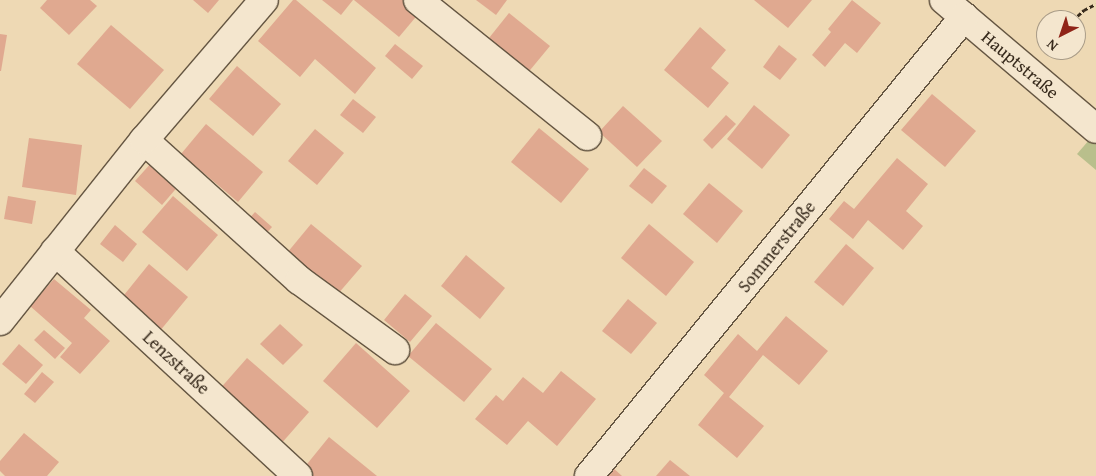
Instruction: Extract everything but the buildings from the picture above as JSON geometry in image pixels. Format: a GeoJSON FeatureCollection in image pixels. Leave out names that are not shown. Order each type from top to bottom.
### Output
{"type":"FeatureCollection","features":[{"type":"Feature","properties":{"kind":"street"},"geometry":{"type":"LineString","coordinates":[[0,321],[144,140],[264,0]]}},
{"type":"Feature","properties":{"kind":"street"},"geometry":{"type":"LineString","coordinates":[[418,0],[587,136]]}},
{"type":"Feature","properties":{"kind":"street","name":"Hauptstraße"},"geometry":{"type":"LineString","coordinates":[[944,0],[1096,129]]}},
{"type":"Feature","properties":{"kind":"street","name":"Sommerstraße"},"geometry":{"type":"LineString","coordinates":[[589,476],[964,17]]}},
{"type":"Feature","properties":{"kind":"street"},"geometry":{"type":"LineString","coordinates":[[144,140],[299,280],[395,350]]}},
{"type":"Feature","properties":{"kind":"street","name":"Lenzstraße"},"geometry":{"type":"LineString","coordinates":[[55,250],[298,476]]}},
{"type":"Feature","properties":{"kind":"path"},"geometry":{"type":"LineString","coordinates":[[1084,10],[1096,4]]}},
{"type":"Feature","properties":{"kind":"green space"},"geometry":{"type":"Polygon","coordinates":[[[1096,132],[1096,170],[1077,154],[1096,132]]]}}]}
